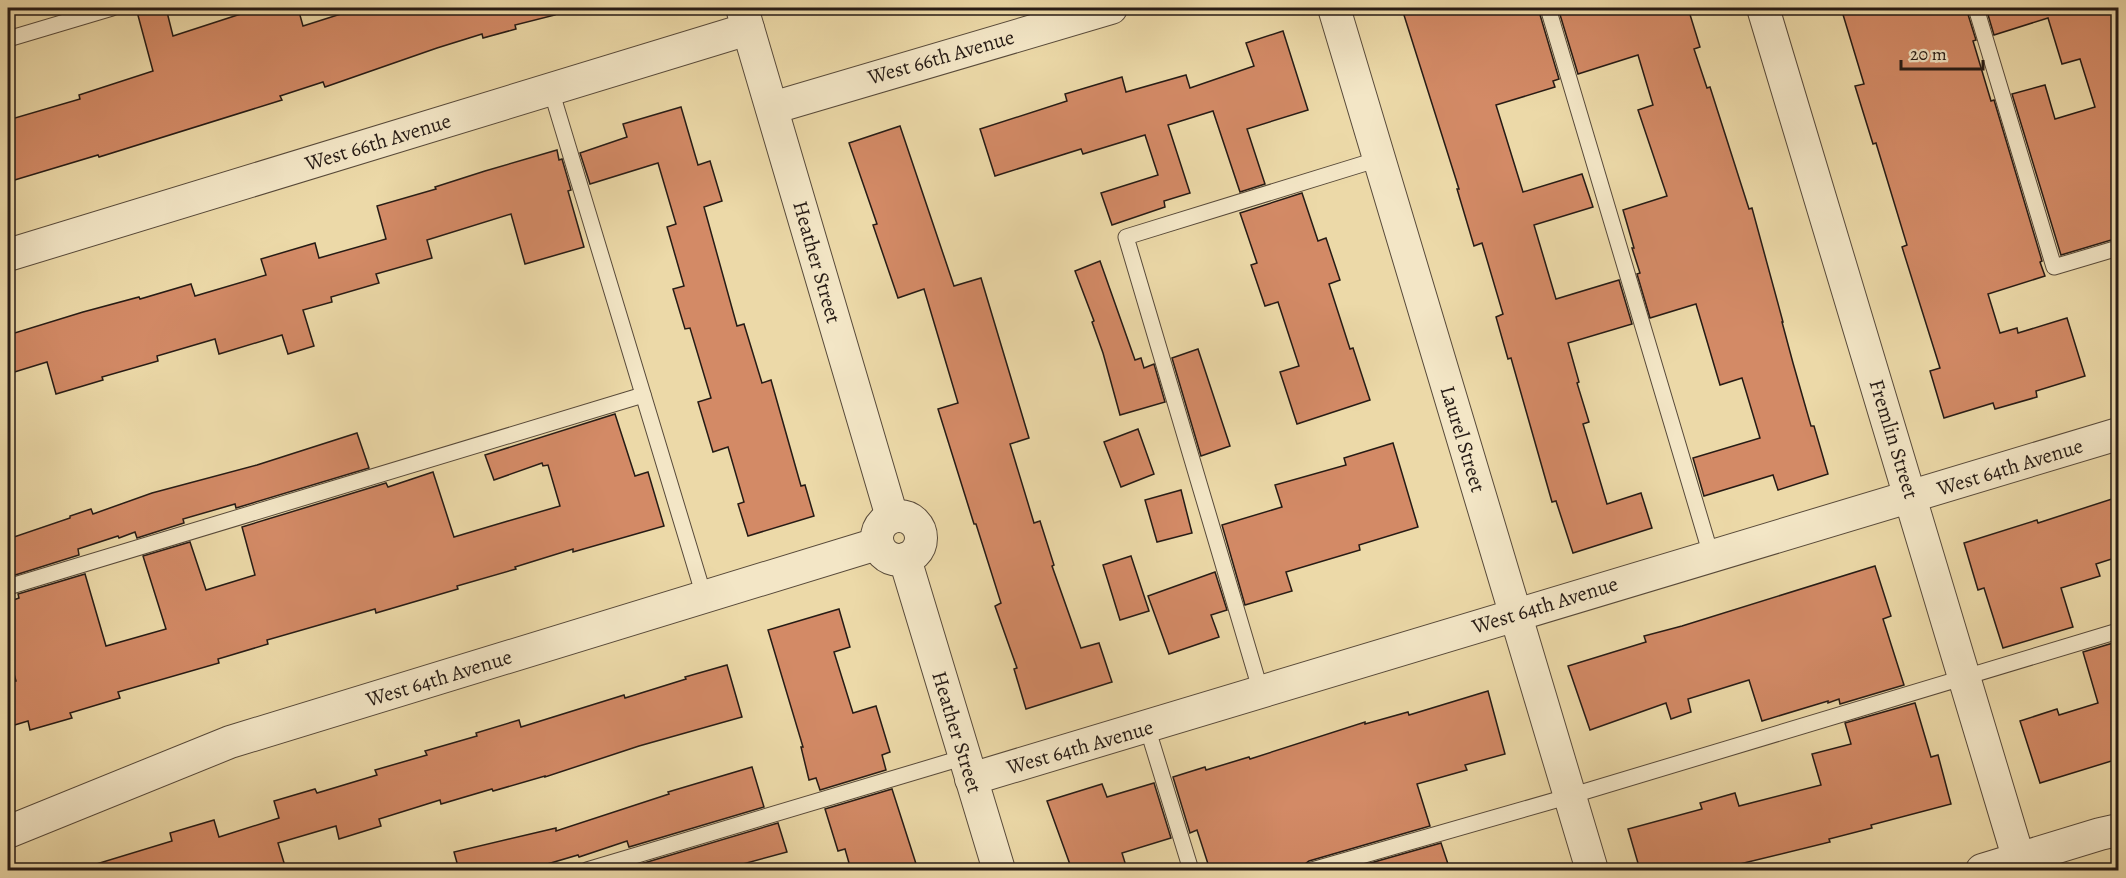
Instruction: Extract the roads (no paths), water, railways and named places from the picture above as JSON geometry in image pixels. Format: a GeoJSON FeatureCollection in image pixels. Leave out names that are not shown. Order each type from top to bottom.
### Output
{"type":"FeatureCollection","features":[{"type":"Feature","properties":{"kind":"street","name":"West 66th Avenue"},"geometry":{"type":"LineString","coordinates":[[772,108],[1111,8]]}},
{"type":"Feature","properties":{"kind":"street","name":"Laurel Street"},"geometry":{"type":"LineString","coordinates":[[1334,8],[1592,870]]}},
{"type":"Feature","properties":{"kind":"street","name":"Fremlin Street"},"geometry":{"type":"LineString","coordinates":[[1763,8],[2020,865]]}},
{"type":"Feature","properties":{"kind":"street","name":"West 66th Avenue"},"geometry":{"type":"LineString","coordinates":[[8,255],[551,90],[745,18]]}},
{"type":"Feature","properties":{"kind":"street","name":"Heather Street"},"geometry":{"type":"LineString","coordinates":[[745,18],[892,517]]}},
{"type":"Feature","properties":{"kind":"street","name":"West 64th Avenue"},"geometry":{"type":"LineString","coordinates":[[968,768],[1147,727],[1515,614],[2118,434]]}},
{"type":"Feature","properties":{"kind":"street"},"geometry":{"type":"LineString","coordinates":[[892,517],[908,518],[918,528],[921,536],[917,550],[905,559],[891,559],[880,550],[877,544],[881,524],[892,517]]}},
{"type":"Feature","properties":{"kind":"street","name":"West 64th Avenue"},"geometry":{"type":"LineString","coordinates":[[8,832],[230,742],[877,544]]}},
{"type":"Feature","properties":{"kind":"street","name":"Heather Street"},"geometry":{"type":"LineString","coordinates":[[905,559],[999,870]]}},
{"type":"Feature","properties":{"kind":"street"},"geometry":{"type":"LineString","coordinates":[[1982,870],[2020,865],[2100,834],[2118,831]]}},
{"type":"Feature","properties":{"kind":"lane"},"geometry":{"type":"LineString","coordinates":[[8,39],[112,8]]}},
{"type":"Feature","properties":{"kind":"lane"},"geometry":{"type":"LineString","coordinates":[[1548,8],[1711,555]]}},
{"type":"Feature","properties":{"kind":"lane"},"geometry":{"type":"LineString","coordinates":[[1976,8],[2054,267],[2118,248]]}},
{"type":"Feature","properties":{"kind":"lane"},"geometry":{"type":"LineString","coordinates":[[551,90],[704,596]]}},
{"type":"Feature","properties":{"kind":"lane"},"geometry":{"type":"LineString","coordinates":[[1261,692],[1126,237],[1379,159]]}},
{"type":"Feature","properties":{"kind":"lane"},"geometry":{"type":"LineString","coordinates":[[8,588],[643,395]]}},
{"type":"Feature","properties":{"kind":"lane"},"geometry":{"type":"LineString","coordinates":[[1312,870],[1570,796],[2118,631]]}},
{"type":"Feature","properties":{"kind":"lane"},"geometry":{"type":"LineString","coordinates":[[1147,727],[1191,870]]}},
{"type":"Feature","properties":{"kind":"lane"},"geometry":{"type":"LineString","coordinates":[[587,870],[968,768]]}}]}
